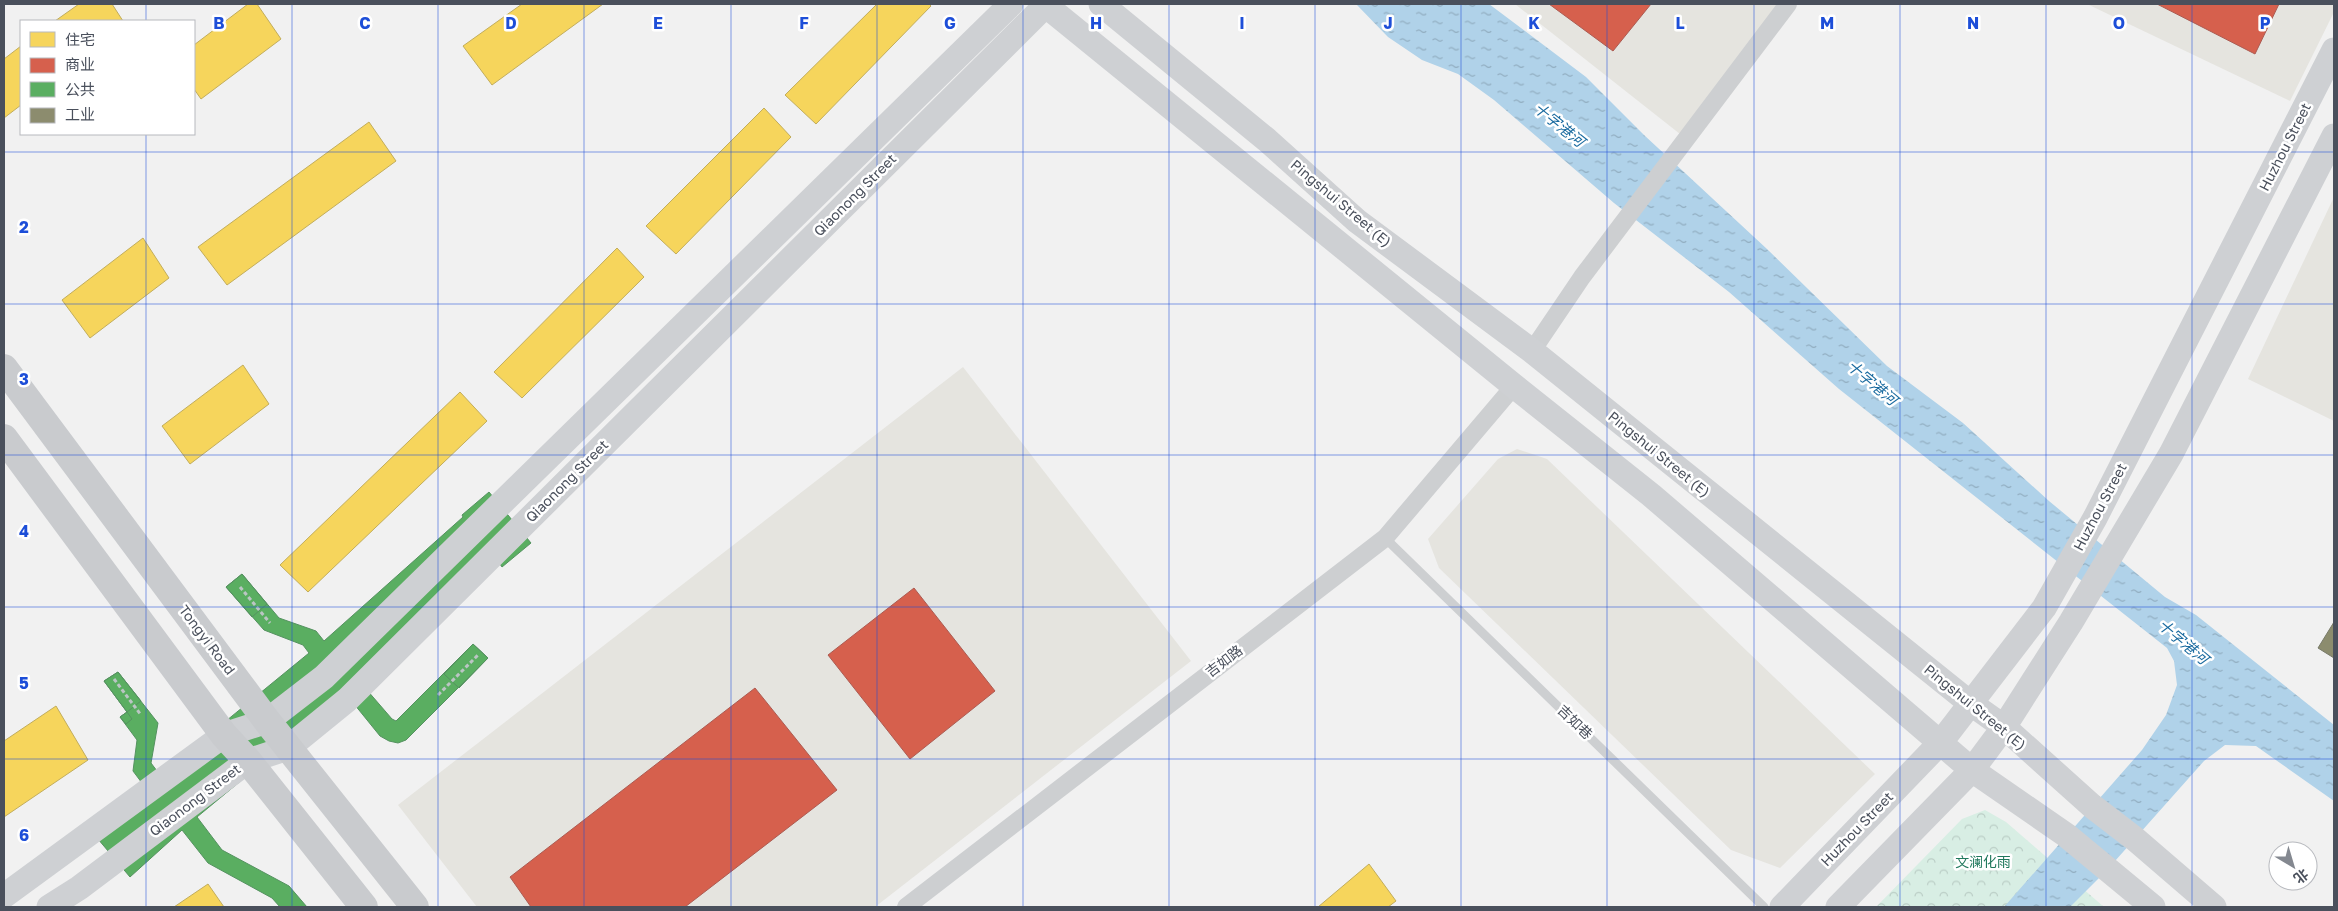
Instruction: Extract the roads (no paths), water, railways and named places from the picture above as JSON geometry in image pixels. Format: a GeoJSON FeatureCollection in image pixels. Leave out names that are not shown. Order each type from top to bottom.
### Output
{"type":"FeatureCollection","features":[{"type":"Feature","properties":{"kind":"main road","name":"Qiaonong Street"},"geometry":{"type":"LineString","coordinates":[[4,896],[224,735],[267,721],[324,677],[1011,4]]}},
{"type":"Feature","properties":{"kind":"main road","name":"Qiaonong Street"},"geometry":{"type":"LineString","coordinates":[[49,907],[79,888],[248,761],[288,748],[347,700],[1045,4]]}},
{"type":"Feature","properties":{"kind":"main road"},"geometry":{"type":"LineString","coordinates":[[1045,4],[1514,386],[1651,495],[1972,770],[2066,836],[2152,907]]}},
{"type":"Feature","properties":{"kind":"main road","name":"Pingshui Street (E)"},"geometry":{"type":"LineString","coordinates":[[1101,4],[1267,140],[1357,221],[1532,351],[1970,703],[2004,727],[2092,806],[2135,839],[2214,907]]}},
{"type":"Feature","properties":{"kind":"main road","name":"Huzhou Street"},"geometry":{"type":"LineString","coordinates":[[1782,907],[1941,742],[2044,608],[2095,518],[2334,50]]}},
{"type":"Feature","properties":{"kind":"main road"},"geometry":{"type":"LineString","coordinates":[[1838,907],[1972,770],[2004,727],[2071,622],[2171,454],[2334,136]]}},
{"type":"Feature","properties":{"kind":"main road","name":"Tongyi Road"},"geometry":{"type":"LineString","coordinates":[[4,368],[267,721],[415,907]]}},
{"type":"Feature","properties":{"kind":"main road"},"geometry":{"type":"LineString","coordinates":[[4,438],[224,735],[248,761],[364,907]]}},
{"type":"Feature","properties":{"kind":"street"},"geometry":{"type":"LineString","coordinates":[[1532,351],[1582,277],[1788,4]]}},
{"type":"Feature","properties":{"kind":"street","name":"吉如路"},"geometry":{"type":"LineString","coordinates":[[906,907],[1385,538],[1514,386]]}},
{"type":"Feature","properties":{"kind":"lane","name":"吉如巷"},"geometry":{"type":"LineString","coordinates":[[1385,538],[1764,907]]}},
{"type":"Feature","properties":{"kind":"water","name":"十字港河"},"geometry":{"type":"Polygon","coordinates":[[[1356,4],[1489,4],[1586,77],[1644,135],[1767,249],[1887,366],[1963,423],[2049,501],[2165,597],[2196,615],[2334,725],[2334,801],[2256,746],[2225,745],[2204,761],[2107,870],[2070,907],[2004,907],[2142,750],[2166,715],[2177,685],[2174,661],[2167,648],[1839,389],[1729,292],[1614,203],[1494,100],[1458,74],[1422,60],[1388,37],[1356,4]]]}},
{"type":"Feature","properties":{"kind":"park label","name":"文澜化雨"},"geometry":{"type":"Point","coordinates":[1983,862]}}]}
